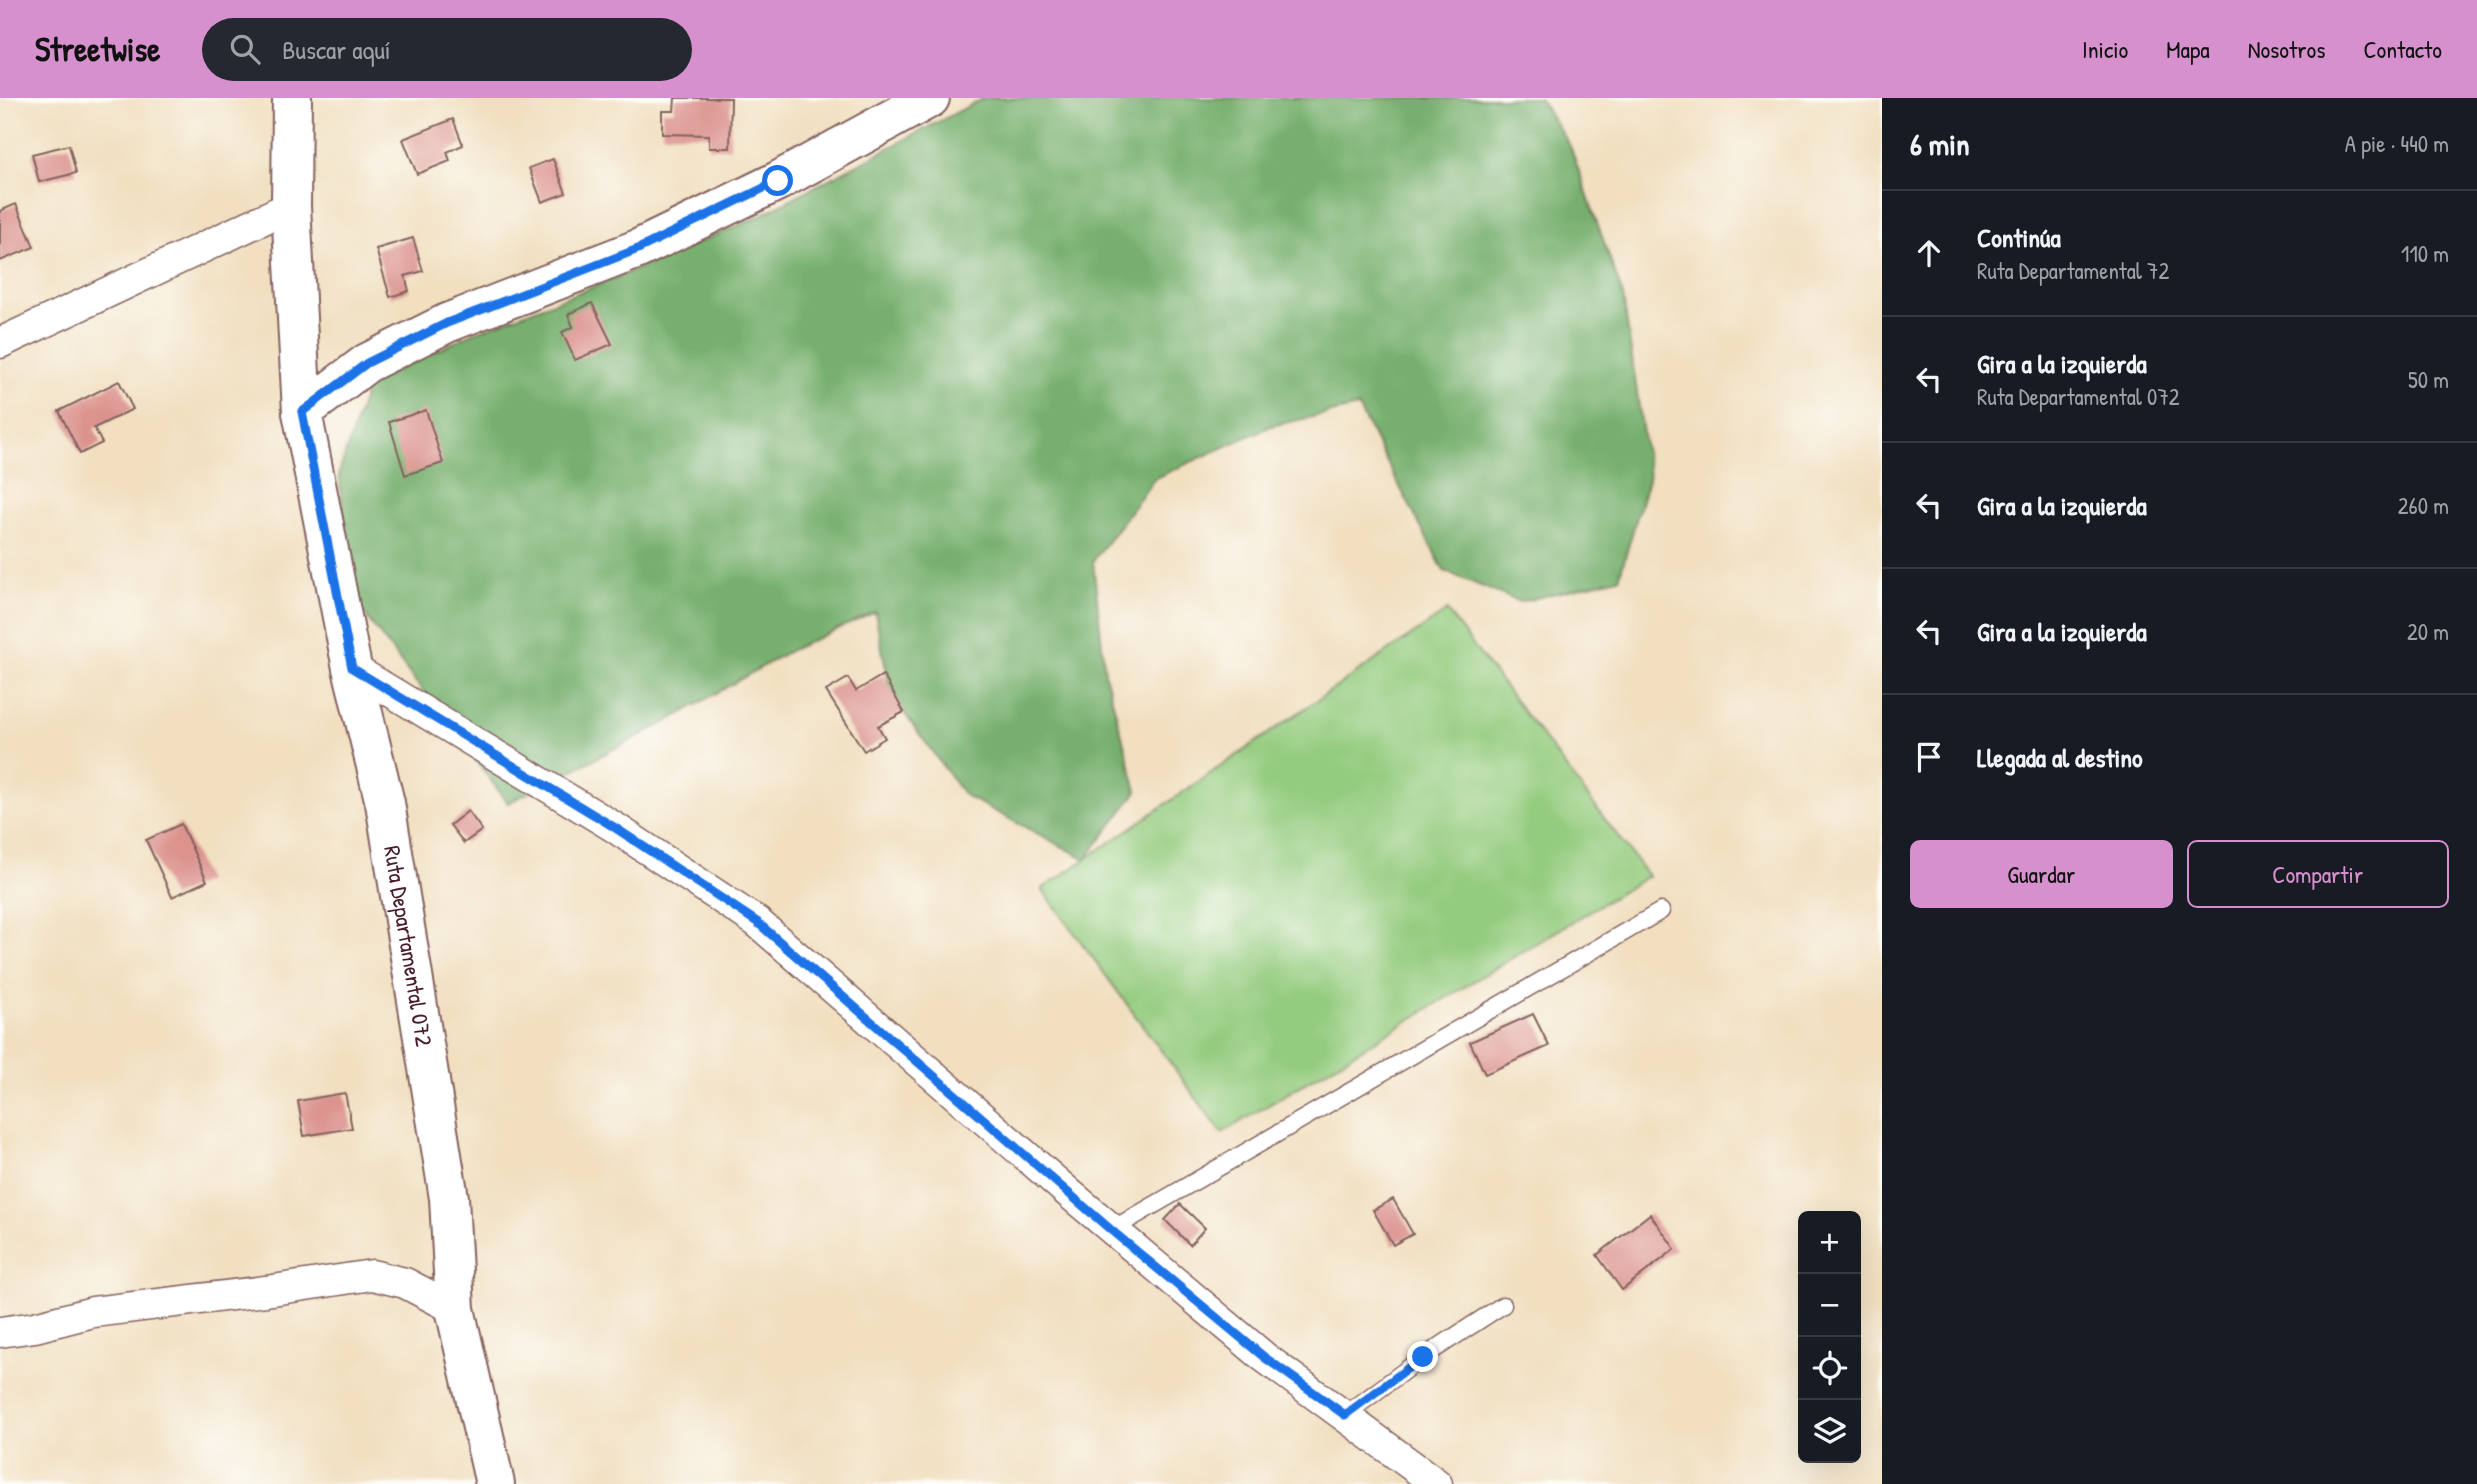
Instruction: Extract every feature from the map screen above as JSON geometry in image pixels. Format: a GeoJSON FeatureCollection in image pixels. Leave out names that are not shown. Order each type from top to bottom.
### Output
{"type":"FeatureCollection","features":[{"type":"Feature","properties":{"kind":"main road","name":"Ruta Departamental 072"},"geometry":{"type":"LineString","coordinates":[[292,98],[291,206],[302,412],[352,668],[385,803],[447,1184],[456,1310],[495,1484]]}},
{"type":"Feature","properties":{"kind":"main road"},"geometry":{"type":"LineString","coordinates":[[302,412],[367,363],[447,323],[638,249],[778,181],[930,98]]}},
{"type":"Feature","properties":{"kind":"street"},"geometry":{"type":"LineString","coordinates":[[0,343],[291,206]]}},
{"type":"Feature","properties":{"kind":"street"},"geometry":{"type":"LineString","coordinates":[[352,668],[614,827],[757,922],[1111,1230],[1264,1357],[1437,1484]]}},
{"type":"Feature","properties":{"kind":"street"},"geometry":{"type":"LineString","coordinates":[[0,1332],[35,1328],[93,1311],[266,1291],[372,1275],[405,1283],[456,1310]]}},
{"type":"Feature","properties":{"kind":"lane"},"geometry":{"type":"LineString","coordinates":[[1111,1230],[1661,911]]}},
{"type":"Feature","properties":{"kind":"lane"},"geometry":{"type":"LineString","coordinates":[[1345,1415],[1423,1357],[1503,1306]]}},
{"type":"Feature","properties":{"kind":"green space"},"geometry":{"type":"Polygon","coordinates":[[[984,98],[1539,98],[1570,146],[1623,296],[1649,476],[1619,578],[1520,602],[1444,571],[1358,407],[1271,426],[1155,478],[1093,561],[1105,674],[1137,791],[1086,859],[964,795],[891,695],[875,612],[791,650],[661,725],[508,803],[352,598],[339,473],[368,384],[473,333],[611,280],[755,218],[984,98]]]}},
{"type":"Feature","properties":{"kind":"green space"},"geometry":{"type":"Polygon","coordinates":[[[1447,611],[1648,876],[1222,1133],[1042,889],[1447,611]]]}},
{"type":"Feature","properties":{"kind":"building"},"geometry":{"type":"Polygon","coordinates":[[[675,98],[731,98],[730,148],[709,148],[709,135],[662,134],[662,111],[674,111],[675,98]]]}},
{"type":"Feature","properties":{"kind":"building"},"geometry":{"type":"Polygon","coordinates":[[[453,119],[463,145],[447,152],[450,161],[417,174],[403,139],[453,119]]]}},
{"type":"Feature","properties":{"kind":"building"},"geometry":{"type":"Polygon","coordinates":[[[69,145],[76,173],[39,182],[32,154],[69,145]]]}},
{"type":"Feature","properties":{"kind":"building"},"geometry":{"type":"Polygon","coordinates":[[[553,159],[566,193],[542,202],[529,168],[553,159]]]}},
{"type":"Feature","properties":{"kind":"building"},"geometry":{"type":"Polygon","coordinates":[[[16,204],[34,247],[0,261],[0,211],[16,204]]]}},
{"type":"Feature","properties":{"kind":"building"},"geometry":{"type":"Polygon","coordinates":[[[413,238],[423,271],[405,276],[409,291],[390,297],[376,249],[413,238]]]}},
{"type":"Feature","properties":{"kind":"building"},"geometry":{"type":"Polygon","coordinates":[[[592,303],[612,344],[575,360],[562,332],[573,327],[568,314],[592,303]]]}},
{"type":"Feature","properties":{"kind":"building"},"geometry":{"type":"Polygon","coordinates":[[[119,381],[133,409],[94,428],[102,443],[80,454],[59,411],[119,381]]]}},
{"type":"Feature","properties":{"kind":"building"},"geometry":{"type":"Polygon","coordinates":[[[426,410],[443,463],[405,475],[389,422],[426,410]]]}},
{"type":"Feature","properties":{"kind":"building"},"geometry":{"type":"Polygon","coordinates":[[[883,675],[904,712],[878,726],[885,738],[864,751],[826,691],[848,678],[856,691],[883,675]]]}},
{"type":"Feature","properties":{"kind":"building"},"geometry":{"type":"Polygon","coordinates":[[[468,811],[482,830],[464,843],[450,825],[468,811]]]}},
{"type":"Feature","properties":{"kind":"building"},"geometry":{"type":"Polygon","coordinates":[[[181,824],[207,881],[172,897],[146,840],[181,824]]]}},
{"type":"Feature","properties":{"kind":"building"},"geometry":{"type":"Polygon","coordinates":[[[1533,1014],[1549,1046],[1485,1074],[1470,1042],[1533,1014]]]}},
{"type":"Feature","properties":{"kind":"building"},"geometry":{"type":"Polygon","coordinates":[[[345,1093],[352,1128],[304,1136],[298,1101],[345,1093]]]}},
{"type":"Feature","properties":{"kind":"building"},"geometry":{"type":"Polygon","coordinates":[[[1393,1199],[1413,1234],[1393,1245],[1373,1210],[1393,1199]]]}},
{"type":"Feature","properties":{"kind":"building"},"geometry":{"type":"Polygon","coordinates":[[[1180,1204],[1205,1228],[1190,1245],[1165,1220],[1180,1204]]]}},
{"type":"Feature","properties":{"kind":"building"},"geometry":{"type":"Polygon","coordinates":[[[1650,1214],[1675,1249],[1622,1290],[1597,1255],[1650,1214]]]}},
{"type":"Feature","properties":{"kind":"route"},"geometry":{"type":"LineString","coordinates":[[778,181],[638,249],[447,323],[367,363],[302,412],[352,668],[614,827],[757,922],[1111,1230],[1264,1357],[1345,1415],[1423,1357]]}}]}
